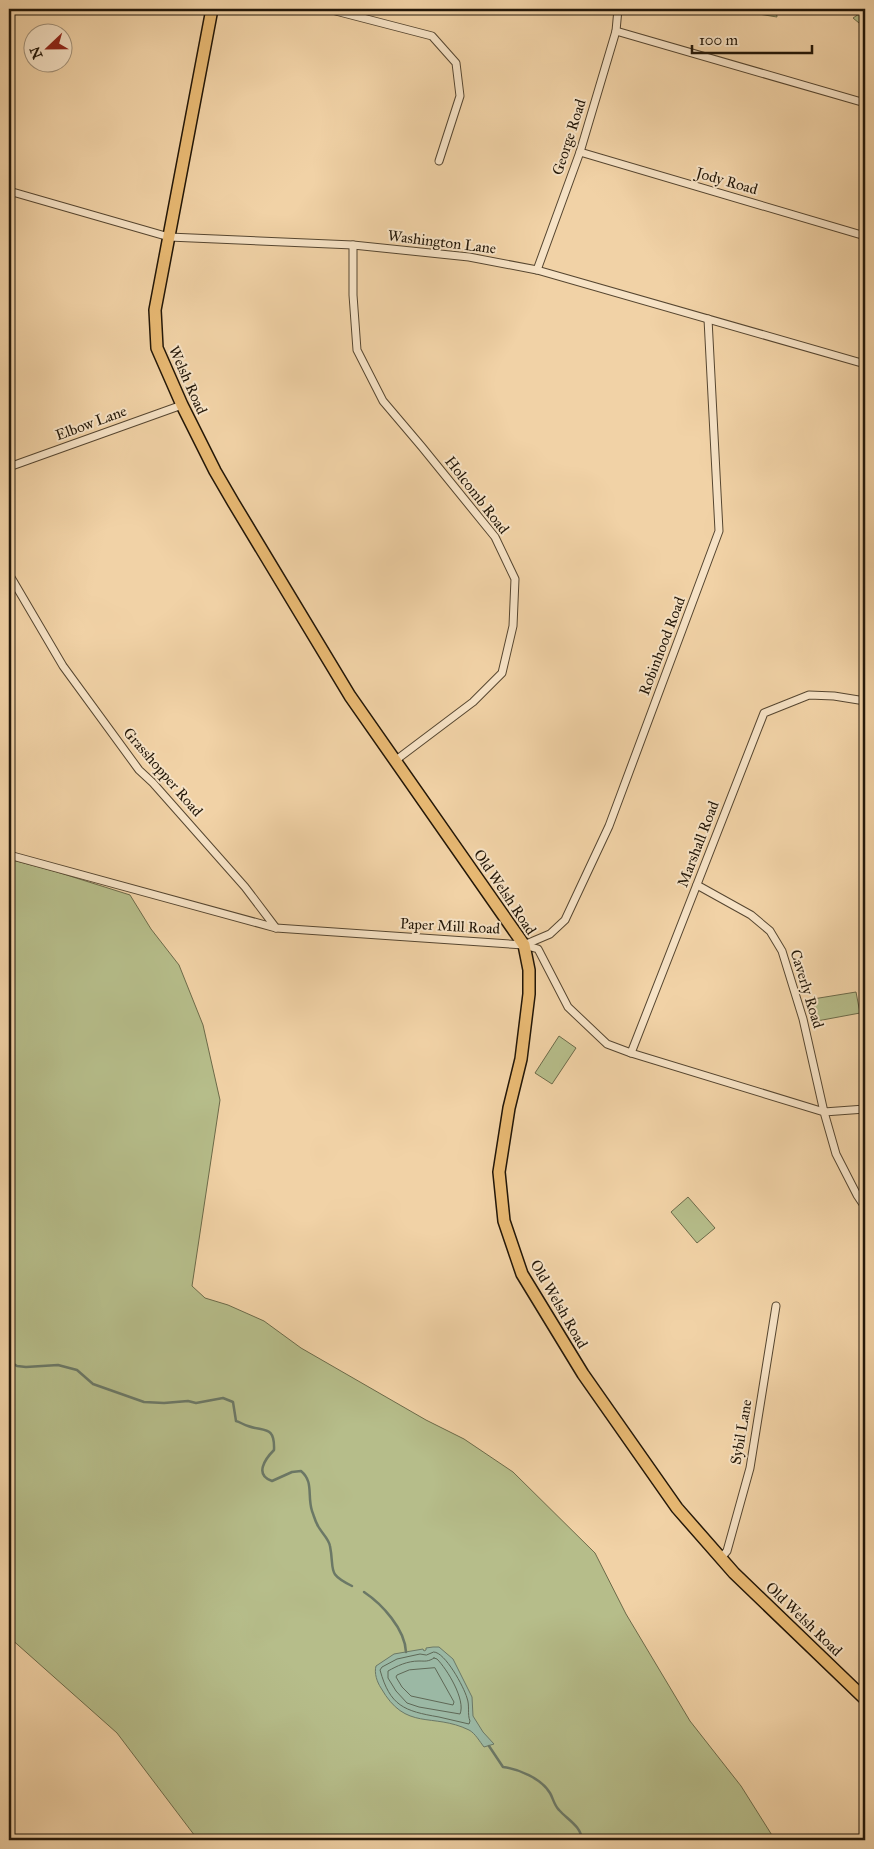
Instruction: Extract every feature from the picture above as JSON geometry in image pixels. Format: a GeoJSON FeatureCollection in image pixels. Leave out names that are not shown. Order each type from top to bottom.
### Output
{"type":"FeatureCollection","features":[{"type":"Feature","properties":{"kind":"main road","name":"Welsh Road"},"geometry":{"type":"LineString","coordinates":[[212,9],[155,310],[157,348],[182,405],[215,471],[350,696]]}},
{"type":"Feature","properties":{"kind":"main road","name":"Old Welsh Road"},"geometry":{"type":"LineString","coordinates":[[350,696],[524,944],[529,970],[529,994],[521,1059],[509,1108],[499,1172],[504,1222],[522,1274],[583,1374],[677,1508],[734,1573],[865,1699]]}},
{"type":"Feature","properties":{"kind":"street"},"geometry":{"type":"LineString","coordinates":[[328,9],[432,36],[456,63],[460,96],[439,161]]}},
{"type":"Feature","properties":{"kind":"street","name":"George Road"},"geometry":{"type":"LineString","coordinates":[[538,270],[580,152],[616,30],[618,9]]}},
{"type":"Feature","properties":{"kind":"street"},"geometry":{"type":"LineString","coordinates":[[616,30],[865,103]]}},
{"type":"Feature","properties":{"kind":"street","name":"Jody Road"},"geometry":{"type":"LineString","coordinates":[[580,152],[865,236]]}},
{"type":"Feature","properties":{"kind":"street","name":"Washington Lane"},"geometry":{"type":"LineString","coordinates":[[9,191],[168,238],[353,245],[469,257],[538,270],[865,364]]}},
{"type":"Feature","properties":{"kind":"street","name":"Holcomb Road"},"geometry":{"type":"LineString","coordinates":[[353,245],[352,295],[357,350],[383,401],[495,537],[515,579],[513,626],[502,674],[473,702],[396,760]]}},
{"type":"Feature","properties":{"kind":"street","name":"Robinhood Road"},"geometry":{"type":"LineString","coordinates":[[524,944],[550,934],[565,920],[609,826],[720,531],[708,319]]}},
{"type":"Feature","properties":{"kind":"street","name":"Elbow Lane"},"geometry":{"type":"LineString","coordinates":[[9,467],[182,405]]}},
{"type":"Feature","properties":{"kind":"street","name":"Grasshopper Road"},"geometry":{"type":"LineString","coordinates":[[9,574],[62,666],[139,770],[153,783],[245,887],[276,928]]}},
{"type":"Feature","properties":{"kind":"street","name":"Marshall Road"},"geometry":{"type":"LineString","coordinates":[[631,1053],[764,714],[809,695],[834,696],[865,701]]}},
{"type":"Feature","properties":{"kind":"street","name":"Paper Mill Road"},"geometry":{"type":"LineString","coordinates":[[9,855],[276,928],[524,944]]}},
{"type":"Feature","properties":{"kind":"street","name":"Caverly Road"},"geometry":{"type":"LineString","coordinates":[[697,885],[750,914],[770,932],[782,951],[803,1019],[824,1112]]}},
{"type":"Feature","properties":{"kind":"street"},"geometry":{"type":"LineString","coordinates":[[524,944],[538,949],[568,1006],[607,1044],[824,1112],[865,1109]]}},
{"type":"Feature","properties":{"kind":"street"},"geometry":{"type":"LineString","coordinates":[[824,1112],[836,1154],[865,1207]]}},
{"type":"Feature","properties":{"kind":"street","name":"Sybil Lane"},"geometry":{"type":"LineString","coordinates":[[721,1558],[728,1551],[750,1468],[776,1306]]}},
{"type":"Feature","properties":{"kind":"green space"},"geometry":{"type":"Polygon","coordinates":[[[728,9],[776,9],[777,17],[728,9]]]}},
{"type":"Feature","properties":{"kind":"green space"},"geometry":{"type":"Polygon","coordinates":[[[865,10],[865,28],[853,18],[865,10]]]}},
{"type":"Feature","properties":{"kind":"green space"},"geometry":{"type":"Polygon","coordinates":[[[9,859],[130,895],[151,929],[179,965],[203,1025],[220,1100],[192,1286],[205,1298],[228,1305],[264,1321],[301,1348],[426,1420],[464,1439],[513,1472],[595,1553],[626,1614],[690,1721],[741,1786],[775,1840],[198,1840],[117,1733],[9,1637],[9,859]]]}},
{"type":"Feature","properties":{"kind":"green space"},"geometry":{"type":"Polygon","coordinates":[[[856,992],[860,1013],[817,1021],[813,999],[856,992]]]}},
{"type":"Feature","properties":{"kind":"green space"},"geometry":{"type":"Polygon","coordinates":[[[559,1036],[576,1048],[552,1084],[535,1073],[559,1036]]]}},
{"type":"Feature","properties":{"kind":"green space"},"geometry":{"type":"Polygon","coordinates":[[[688,1197],[715,1228],[697,1243],[671,1212],[688,1197]]]}},
{"type":"Feature","properties":{"kind":"water"},"geometry":{"type":"Polygon","coordinates":[[[439,1647],[453,1659],[472,1697],[473,1716],[483,1732],[494,1744],[484,1747],[469,1730],[456,1725],[410,1716],[400,1711],[390,1702],[381,1688],[376,1677],[376,1666],[394,1654],[423,1649],[424,1651],[426,1648],[439,1647]]]}},
{"type":"Feature","properties":{"kind":"waterway"},"geometry":{"type":"LineString","coordinates":[[9,1361],[17,1366],[58,1365],[77,1370],[93,1384],[144,1402],[188,1401],[196,1403],[223,1398],[233,1402],[236,1421],[246,1426],[267,1431],[273,1437],[274,1450],[265,1462],[262,1471],[263,1475],[272,1481],[292,1472],[301,1471],[305,1475],[309,1484],[311,1505],[315,1518],[329,1543],[333,1570],[338,1578],[352,1586]]}},
{"type":"Feature","properties":{"kind":"waterway"},"geometry":{"type":"LineString","coordinates":[[364,1592],[385,1610],[397,1626],[405,1643],[406,1652]]}},
{"type":"Feature","properties":{"kind":"waterway"},"geometry":{"type":"LineString","coordinates":[[489,1746],[503,1767],[529,1775],[546,1788],[557,1808],[577,1827],[582,1840]]}}]}
